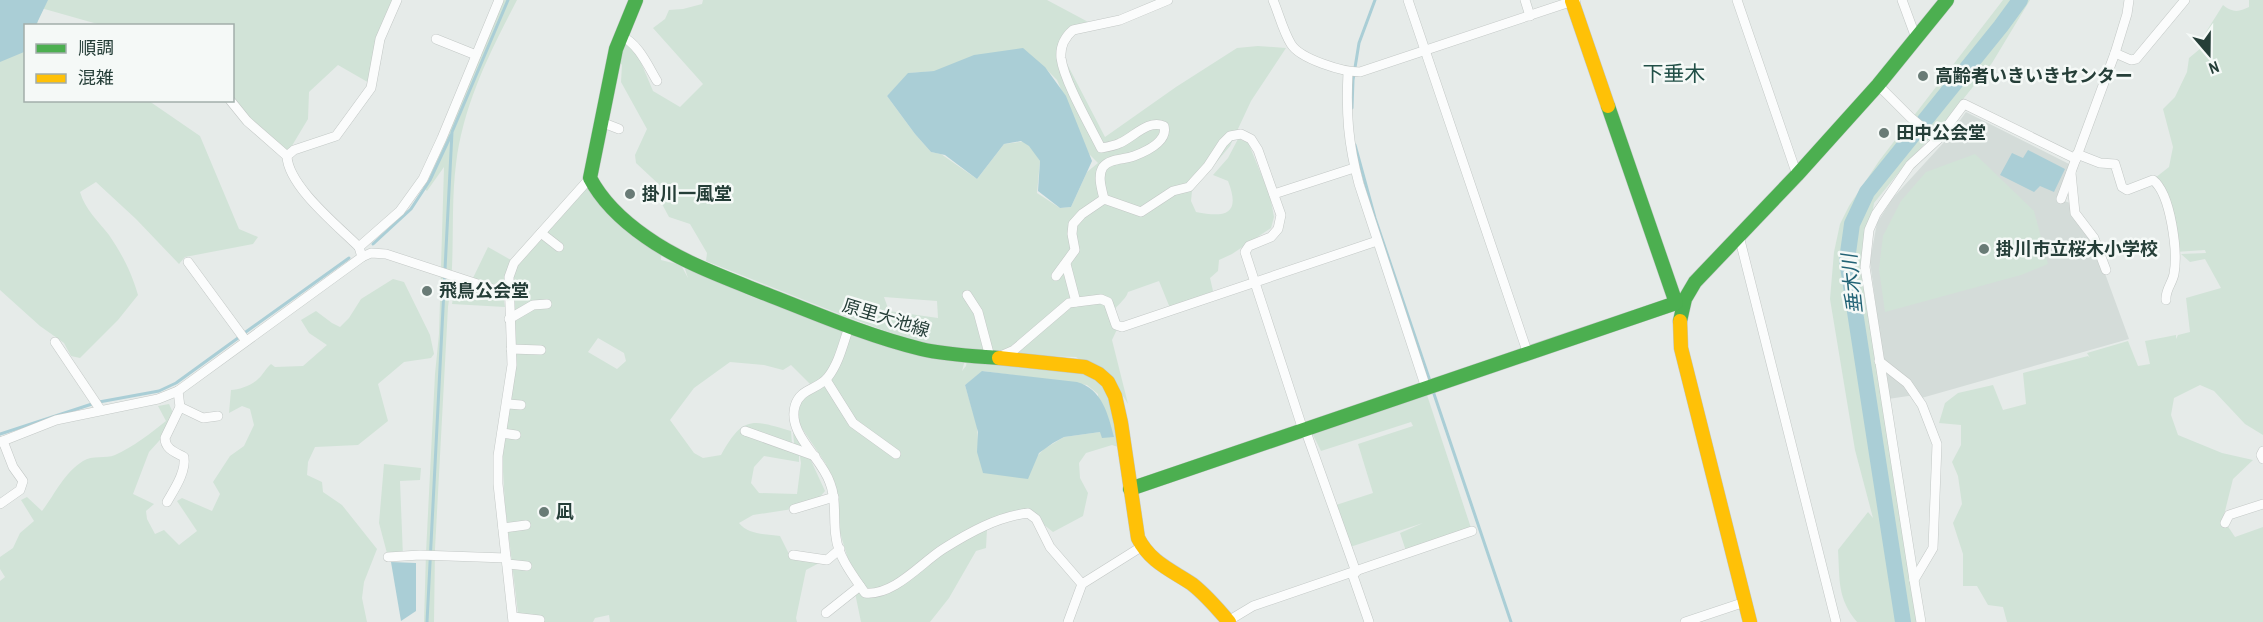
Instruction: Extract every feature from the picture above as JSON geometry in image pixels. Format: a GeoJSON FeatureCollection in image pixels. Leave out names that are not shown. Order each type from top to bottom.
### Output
{"type":"FeatureCollection","features":[{"type":"Feature","properties":{"kind":"street"},"geometry":{"type":"LineString","coordinates":[[287,156],[294,150],[336,136],[370,88],[380,39],[397,0]]}},
{"type":"Feature","properties":{"kind":"street"},"geometry":{"type":"LineString","coordinates":[[0,504],[20,490],[23,481],[13,467],[2,442],[97,405],[158,399],[178,391],[243,338],[361,252],[400,211],[423,179],[499,0]]}},
{"type":"Feature","properties":{"kind":"street"},"geometry":{"type":"LineString","coordinates":[[540,620],[513,620],[498,484],[498,456],[512,365],[509,277],[514,263],[590,178],[616,49],[636,0]]}},
{"type":"Feature","properties":{"kind":"street"},"geometry":{"type":"LineString","coordinates":[[1104,200],[1100,174],[1104,166],[1134,156],[1164,139],[1166,133],[1164,126],[1157,124],[1144,128],[1121,143],[1101,148],[1065,74],[1061,58],[1062,45],[1073,30],[1120,20],[1168,0]]}},
{"type":"Feature","properties":{"kind":"street"},"geometry":{"type":"LineString","coordinates":[[1273,0],[1292,45],[1301,54],[1348,72],[1360,72],[1574,0],[1680,302],[1678,324],[1681,348],[1750,622]]}},
{"type":"Feature","properties":{"kind":"street"},"geometry":{"type":"LineString","coordinates":[[1408,0],[1528,354]]}},
{"type":"Feature","properties":{"kind":"street"},"geometry":{"type":"LineString","coordinates":[[1525,0],[1530,16]]}},
{"type":"Feature","properties":{"kind":"street"},"geometry":{"type":"LineString","coordinates":[[1737,0],[1797,175]]}},
{"type":"Feature","properties":{"kind":"street"},"geometry":{"type":"LineString","coordinates":[[1902,0],[1916,38]]}},
{"type":"Feature","properties":{"kind":"street"},"geometry":{"type":"LineString","coordinates":[[1130,489],[1680,302],[1695,282],[1797,175],[1878,84],[1947,0]]}},
{"type":"Feature","properties":{"kind":"street"},"geometry":{"type":"LineString","coordinates":[[2061,199],[2115,53],[2129,0]]}},
{"type":"Feature","properties":{"kind":"street"},"geometry":{"type":"LineString","coordinates":[[2115,53],[2131,60],[2136,59],[2185,0]]}},
{"type":"Feature","properties":{"kind":"street"},"geometry":{"type":"LineString","coordinates":[[621,36],[627,39],[645,60],[657,81]]}},
{"type":"Feature","properties":{"kind":"street"},"geometry":{"type":"LineString","coordinates":[[436,39],[476,55]]}},
{"type":"Feature","properties":{"kind":"street"},"geometry":{"type":"LineString","coordinates":[[1348,72],[1346,116],[1354,168],[1377,241],[1432,386]]}},
{"type":"Feature","properties":{"kind":"street"},"geometry":{"type":"LineString","coordinates":[[1878,84],[1934,138]]}},
{"type":"Feature","properties":{"kind":"street"},"geometry":{"type":"LineString","coordinates":[[232,102],[247,121],[287,156],[288,167],[297,184],[361,252],[386,254],[508,294]]}},
{"type":"Feature","properties":{"kind":"street"},"geometry":{"type":"LineString","coordinates":[[1921,622],[1865,267],[1869,230],[1876,214],[1910,165],[1964,104],[2077,157],[2115,164],[2121,187],[2127,190],[2153,180],[2165,194],[2175,252],[2174,273],[2165,293],[2166,300]]}},
{"type":"Feature","properties":{"kind":"street"},"geometry":{"type":"LineString","coordinates":[[601,122],[619,129]]}},
{"type":"Feature","properties":{"kind":"street"},"geometry":{"type":"LineString","coordinates":[[1104,200],[1141,212],[1173,191],[1189,187],[1230,136],[1241,134],[1251,139],[1258,150],[1281,215],[1278,229],[1271,237],[1249,246],[1245,252],[1253,282],[1354,572],[1369,622]]}},
{"type":"Feature","properties":{"kind":"street"},"geometry":{"type":"LineString","coordinates":[[1274,194],[1354,168]]}},
{"type":"Feature","properties":{"kind":"street"},"geometry":{"type":"LineString","coordinates":[[2071,172],[2076,213],[2094,238],[2106,270]]}},
{"type":"Feature","properties":{"kind":"street","name":"原里大池線"},"geometry":{"type":"LineString","coordinates":[[590,178],[597,192],[614,212],[647,238],[702,267],[849,327],[921,349],[948,354],[1084,367],[1099,374],[1115,396],[1141,547]]}},
{"type":"Feature","properties":{"kind":"street"},"geometry":{"type":"LineString","coordinates":[[1056,276],[1075,250],[1073,224],[1082,214],[1104,200]]}},
{"type":"Feature","properties":{"kind":"street"},"geometry":{"type":"LineString","coordinates":[[542,233],[559,247]]}},
{"type":"Feature","properties":{"kind":"street"},"geometry":{"type":"LineString","coordinates":[[1739,236],[1836,622]]}},
{"type":"Feature","properties":{"kind":"street"},"geometry":{"type":"LineString","coordinates":[[967,295],[978,312],[994,357],[1014,350],[1070,303],[1101,299],[1108,303],[1116,325],[1122,327],[1377,241]]}},
{"type":"Feature","properties":{"kind":"street"},"geometry":{"type":"LineString","coordinates":[[188,262],[243,338]]}},
{"type":"Feature","properties":{"kind":"street"},"geometry":{"type":"LineString","coordinates":[[1066,264],[1076,302]]}},
{"type":"Feature","properties":{"kind":"street"},"geometry":{"type":"LineString","coordinates":[[509,319],[533,305],[547,304]]}},
{"type":"Feature","properties":{"kind":"street"},"geometry":{"type":"LineString","coordinates":[[849,327],[836,365],[826,380],[798,397],[794,409],[794,420],[799,433],[830,482],[834,497],[836,540],[849,570],[865,593],[873,594],[903,579],[941,550],[981,526],[1014,515],[1028,513],[1036,519],[1050,547],[1082,584]]}},
{"type":"Feature","properties":{"kind":"street"},"geometry":{"type":"LineString","coordinates":[[55,342],[97,405]]}},
{"type":"Feature","properties":{"kind":"street"},"geometry":{"type":"LineString","coordinates":[[511,348],[541,350]]}},
{"type":"Feature","properties":{"kind":"street"},"geometry":{"type":"LineString","coordinates":[[1879,361],[1907,383],[1922,405],[1937,444],[1933,548],[1914,580]]}},
{"type":"Feature","properties":{"kind":"street"},"geometry":{"type":"LineString","coordinates":[[826,380],[853,423],[896,454]]}},
{"type":"Feature","properties":{"kind":"street"},"geometry":{"type":"LineString","coordinates":[[167,502],[178,482],[185,460],[184,456],[167,447],[165,443],[165,438],[180,407],[178,391]]}},
{"type":"Feature","properties":{"kind":"street"},"geometry":{"type":"LineString","coordinates":[[507,404],[521,405]]}},
{"type":"Feature","properties":{"kind":"street"},"geometry":{"type":"LineString","coordinates":[[180,407],[203,418],[218,416]]}},
{"type":"Feature","properties":{"kind":"street"},"geometry":{"type":"LineString","coordinates":[[745,432],[814,456]]}},
{"type":"Feature","properties":{"kind":"street"},"geometry":{"type":"LineString","coordinates":[[502,433],[516,435]]}},
{"type":"Feature","properties":{"kind":"street"},"geometry":{"type":"LineString","coordinates":[[2263,451],[2261,456],[2263,459]]}},
{"type":"Feature","properties":{"kind":"street"},"geometry":{"type":"LineString","coordinates":[[794,509],[834,497]]}},
{"type":"Feature","properties":{"kind":"street"},"geometry":{"type":"LineString","coordinates":[[2225,523],[2229,515],[2263,504]]}},
{"type":"Feature","properties":{"kind":"street"},"geometry":{"type":"LineString","coordinates":[[503,528],[526,525]]}},
{"type":"Feature","properties":{"kind":"street"},"geometry":{"type":"LineString","coordinates":[[1068,622],[1082,584],[1141,547],[1153,560],[1198,589],[1228,621],[1253,606],[1472,531]]}},
{"type":"Feature","properties":{"kind":"street"},"geometry":{"type":"LineString","coordinates":[[793,555],[827,560],[840,549]]}},
{"type":"Feature","properties":{"kind":"street"},"geometry":{"type":"LineString","coordinates":[[388,557],[420,555],[507,561],[527,566]]}},
{"type":"Feature","properties":{"kind":"street"},"geometry":{"type":"LineString","coordinates":[[826,613],[860,586]]}},
{"type":"Feature","properties":{"kind":"street"},"geometry":{"type":"LineString","coordinates":[[1685,622],[1745,602]]}},
{"type":"Feature","properties":{"kind":"shaded area","name":"掛川市立桜木小学校"},"geometry":{"type":"Polygon","coordinates":[[[1966,112],[2073,166],[2056,198],[2070,203],[2077,223],[2092,238],[2129,339],[1918,399],[1915,395],[1888,399],[1870,261],[1877,223],[1892,199],[1946,140],[1966,112]]]}},
{"type":"Feature","properties":{"kind":"green space"},"geometry":{"type":"Polygon","coordinates":[[[0,0],[396,0],[379,41],[371,84],[338,65],[309,92],[308,119],[287,154],[234,102],[234,24],[97,24],[41,8],[37,24],[24,24],[24,102],[150,102],[200,136],[239,229],[258,237],[253,244],[185,257],[179,264],[96,182],[80,192],[82,198],[122,257],[138,295],[118,320],[80,358],[71,356],[64,343],[40,326],[0,290],[0,0]]]}},
{"type":"Feature","properties":{"kind":"green space"},"geometry":{"type":"Polygon","coordinates":[[[502,0],[517,0],[471,100],[456,164],[452,271],[435,549],[434,622],[424,622],[435,374],[439,334],[444,167],[427,191],[419,184],[502,0]]]}},
{"type":"Feature","properties":{"kind":"green space"},"geometry":{"type":"Polygon","coordinates":[[[703,0],[1047,0],[1092,24],[1069,27],[1061,40],[1064,58],[1105,137],[1237,48],[1258,46],[1286,48],[1251,101],[1230,146],[1192,191],[1191,201],[1196,212],[1223,214],[1228,211],[1233,201],[1228,181],[1213,175],[1228,158],[1238,139],[1248,142],[1270,196],[1274,217],[1271,228],[1219,260],[1218,271],[1210,278],[1213,291],[1195,302],[1170,308],[1159,281],[1128,292],[1113,310],[1108,318],[1119,318],[1120,323],[1112,340],[1128,404],[1118,388],[1076,357],[948,354],[842,315],[706,261],[707,253],[690,224],[669,217],[662,204],[666,191],[636,163],[635,155],[647,129],[621,82],[622,65],[619,61],[626,42],[637,53],[653,91],[680,107],[703,84],[653,28],[665,19],[669,10],[702,4],[703,0]],[[1040,63],[909,73],[887,96],[931,152],[941,154],[977,179],[1004,144],[1027,141],[1040,161],[1037,193],[1060,208],[1071,207],[1087,172],[1098,163],[1089,154],[1057,80],[1040,63]],[[884,297],[889,311],[938,318],[937,301],[884,297]]]}},
{"type":"Feature","properties":{"kind":"green space"},"geometry":{"type":"Polygon","coordinates":[[[2003,0],[2030,0],[1992,63],[1940,128],[1908,161],[1874,203],[1865,259],[1873,330],[1917,622],[1857,622],[1843,597],[1838,550],[1868,512],[1873,518],[1855,450],[1830,299],[1834,252],[1840,224],[1849,206],[1879,161],[2003,0]]]}},
{"type":"Feature","properties":{"kind":"green space"},"geometry":{"type":"Polygon","coordinates":[[[2249,0],[2263,0],[2263,435],[2245,424],[2214,391],[2200,385],[2174,398],[2171,415],[2178,435],[2222,453],[2253,460],[2233,479],[2223,519],[2235,537],[2263,527],[2263,622],[2007,622],[2003,607],[1988,605],[1977,586],[1963,586],[1963,554],[1953,523],[1962,504],[1958,476],[1952,462],[1961,445],[1961,425],[1939,423],[1945,403],[1958,393],[1993,385],[2003,410],[2026,404],[2023,373],[2088,356],[2090,358],[2087,353],[2128,341],[2138,366],[2150,364],[2145,341],[2176,335],[2176,339],[2178,335],[2190,332],[2186,298],[2221,288],[2205,259],[2190,262],[2181,254],[2206,253],[2205,250],[2175,252],[2169,203],[2161,185],[2155,178],[2169,167],[2173,147],[2163,109],[2175,97],[2187,72],[2189,58],[2201,48],[2206,32],[2223,5],[2239,11],[2249,7],[2249,0]]]}},
{"type":"Feature","properties":{"kind":"green space"},"geometry":{"type":"Polygon","coordinates":[[[1975,154],[2034,211],[2048,264],[2021,275],[1885,312],[1879,269],[1883,236],[1901,201],[1926,172],[1975,154]]]}},
{"type":"Feature","properties":{"kind":"green space"},"geometry":{"type":"Polygon","coordinates":[[[591,179],[631,230],[662,245],[661,260],[681,265],[688,278],[684,266],[877,342],[906,350],[965,360],[962,371],[967,359],[1085,367],[1115,396],[1118,447],[1112,445],[1086,453],[1079,463],[1080,478],[1088,493],[1083,516],[1053,532],[1028,512],[987,529],[986,548],[976,551],[949,598],[930,622],[861,622],[848,559],[835,516],[826,464],[797,421],[801,399],[831,382],[832,366],[824,377],[810,384],[791,365],[783,370],[764,365],[730,362],[694,388],[670,420],[694,453],[703,458],[721,455],[742,427],[757,423],[791,431],[792,444],[798,449],[794,443],[793,432],[808,454],[825,491],[812,506],[753,515],[739,523],[752,532],[780,536],[789,554],[819,563],[806,570],[797,622],[610,622],[609,615],[595,618],[593,622],[519,622],[505,505],[502,455],[513,264],[591,179]],[[598,338],[588,352],[617,369],[626,361],[624,353],[598,338]],[[983,371],[965,385],[977,426],[978,441],[1023,470],[1044,449],[1064,437],[1100,432],[1098,394],[1087,385],[983,371]],[[799,451],[799,462],[764,456],[754,467],[751,483],[759,493],[797,494],[801,463],[799,451]]]}},
{"type":"Feature","properties":{"kind":"green space"},"geometry":{"type":"Polygon","coordinates":[[[488,247],[511,260],[507,291],[473,278],[488,247]]]}},
{"type":"Feature","properties":{"kind":"green space"},"geometry":{"type":"Polygon","coordinates":[[[393,279],[404,282],[430,335],[434,354],[431,358],[404,362],[378,384],[388,421],[358,445],[315,447],[308,462],[307,475],[322,482],[323,492],[342,505],[377,549],[364,582],[362,598],[367,622],[0,622],[0,581],[5,577],[0,569],[0,557],[13,548],[20,533],[34,521],[21,500],[27,497],[42,511],[76,466],[87,459],[115,455],[135,444],[166,421],[158,406],[169,404],[175,417],[168,431],[149,452],[133,494],[154,504],[146,511],[147,519],[155,534],[164,530],[179,545],[197,531],[177,501],[182,498],[212,511],[220,494],[213,482],[230,456],[244,446],[254,425],[250,409],[242,406],[229,413],[231,390],[252,383],[271,364],[275,367],[303,366],[327,345],[309,333],[301,320],[316,311],[340,327],[349,318],[361,299],[393,279]]]}},
{"type":"Feature","properties":{"kind":"green space"},"geometry":{"type":"Polygon","coordinates":[[[456,280],[503,296],[505,307],[452,304],[456,280]]]}},
{"type":"Feature","properties":{"kind":"green space"},"geometry":{"type":"Polygon","coordinates":[[[1427,395],[1472,531],[1406,551],[1400,533],[1423,523],[1347,548],[1336,505],[1373,493],[1358,444],[1413,426],[1411,422],[1321,451],[1312,433],[1427,395]]]}},
{"type":"Feature","properties":{"kind":"green space"},"geometry":{"type":"Polygon","coordinates":[[[384,464],[421,468],[420,480],[400,481],[403,557],[388,557],[379,523],[384,464]]]}},
{"type":"Feature","properties":{"kind":"water"},"geometry":{"type":"Polygon","coordinates":[[[0,0],[48,0],[36,24],[24,24],[24,52],[0,62],[0,0]]]}},
{"type":"Feature","properties":{"kind":"water"},"geometry":{"type":"Polygon","coordinates":[[[1023,48],[1045,67],[1066,96],[1092,161],[1071,207],[1060,208],[1038,191],[1040,161],[1029,146],[1021,141],[1004,144],[977,179],[945,155],[931,152],[887,96],[908,73],[934,71],[974,55],[1023,48]]]}},
{"type":"Feature","properties":{"kind":"water"},"geometry":{"type":"Polygon","coordinates":[[[2028,150],[2065,169],[2054,192],[2040,186],[2034,192],[2000,175],[2012,153],[2023,158],[2028,150]]]}},
{"type":"Feature","properties":{"kind":"water"},"geometry":{"type":"Polygon","coordinates":[[[982,371],[1086,385],[1103,404],[1114,437],[1102,438],[1100,432],[1064,437],[1039,453],[1028,479],[983,473],[977,452],[978,432],[965,385],[982,371]]]}},
{"type":"Feature","properties":{"kind":"water"},"geometry":{"type":"Polygon","coordinates":[[[391,562],[416,563],[416,611],[401,621],[391,562]]]}},
{"type":"Feature","properties":{"kind":"waterway"},"geometry":{"type":"LineString","coordinates":[[427,622],[452,132],[508,0]]}},
{"type":"Feature","properties":{"kind":"waterway"},"geometry":{"type":"LineString","coordinates":[[1352,108],[1353,80],[1359,43],[1375,0]]}},
{"type":"Feature","properties":{"kind":"waterway","name":"垂木川"},"geometry":{"type":"LineString","coordinates":[[1903,622],[1847,260],[1852,224],[1867,192],[2020,0]]}},
{"type":"Feature","properties":{"kind":"waterway"},"geometry":{"type":"LineString","coordinates":[[373,244],[411,209],[430,180],[451,135]]}},
{"type":"Feature","properties":{"kind":"waterway"},"geometry":{"type":"LineString","coordinates":[[1355,145],[1375,218],[1430,381]]}},
{"type":"Feature","properties":{"kind":"waterway"},"geometry":{"type":"LineString","coordinates":[[243,334],[349,258]]}},
{"type":"Feature","properties":{"kind":"waterway"},"geometry":{"type":"LineString","coordinates":[[99,402],[159,391],[176,383],[238,338]]}},
{"type":"Feature","properties":{"kind":"waterway"},"geometry":{"type":"LineString","coordinates":[[1433,391],[1511,622]]}},
{"type":"Feature","properties":{"kind":"waterway"},"geometry":{"type":"LineString","coordinates":[[0,434],[92,404]]}},
{"type":"Feature","properties":{"kind":"traffic: fast"},"geometry":{"type":"LineString","coordinates":[[636,0],[616,49],[590,178],[614,211],[646,237],[689,262],[823,317],[921,349],[999,358]]}},
{"type":"Feature","properties":{"kind":"traffic: fast"},"geometry":{"type":"LineString","coordinates":[[1680,321],[1685,299],[1695,282],[1797,175],[1878,85],[1947,0]]}},
{"type":"Feature","properties":{"kind":"traffic: fast"},"geometry":{"type":"LineString","coordinates":[[1130,489],[1676,303],[1608,106]]}},
{"type":"Feature","properties":{"kind":"traffic: slow"},"geometry":{"type":"LineString","coordinates":[[1572,1],[1608,106]]}},
{"type":"Feature","properties":{"kind":"traffic: slow"},"geometry":{"type":"LineString","coordinates":[[1680,321],[1681,348],[1750,622]]}},
{"type":"Feature","properties":{"kind":"traffic: slow"},"geometry":{"type":"LineString","coordinates":[[999,358],[1085,367],[1108,382],[1115,396],[1121,423],[1138,538],[1155,559],[1197,588],[1229,622]]}},
{"type":"Feature","properties":{"kind":"place","name":"高齢者いきいきセンター"},"geometry":{"type":"Point","coordinates":[1923,76]}},
{"type":"Feature","properties":{"kind":"place","name":"田中公会堂"},"geometry":{"type":"Point","coordinates":[1884,133]}},
{"type":"Feature","properties":{"kind":"place","name":"掛川一風堂"},"geometry":{"type":"Point","coordinates":[630,194]}},
{"type":"Feature","properties":{"kind":"place","name":"掛川市立桜木小学校"},"geometry":{"type":"Point","coordinates":[1984,249]}},
{"type":"Feature","properties":{"kind":"place","name":"飛鳥公会堂"},"geometry":{"type":"Point","coordinates":[427,291]}},
{"type":"Feature","properties":{"kind":"place","name":"凪"},"geometry":{"type":"Point","coordinates":[544,512]}},
{"type":"Feature","properties":{"kind":"district","name":"下垂木"},"geometry":{"type":"Point","coordinates":[1674,74]}}]}
